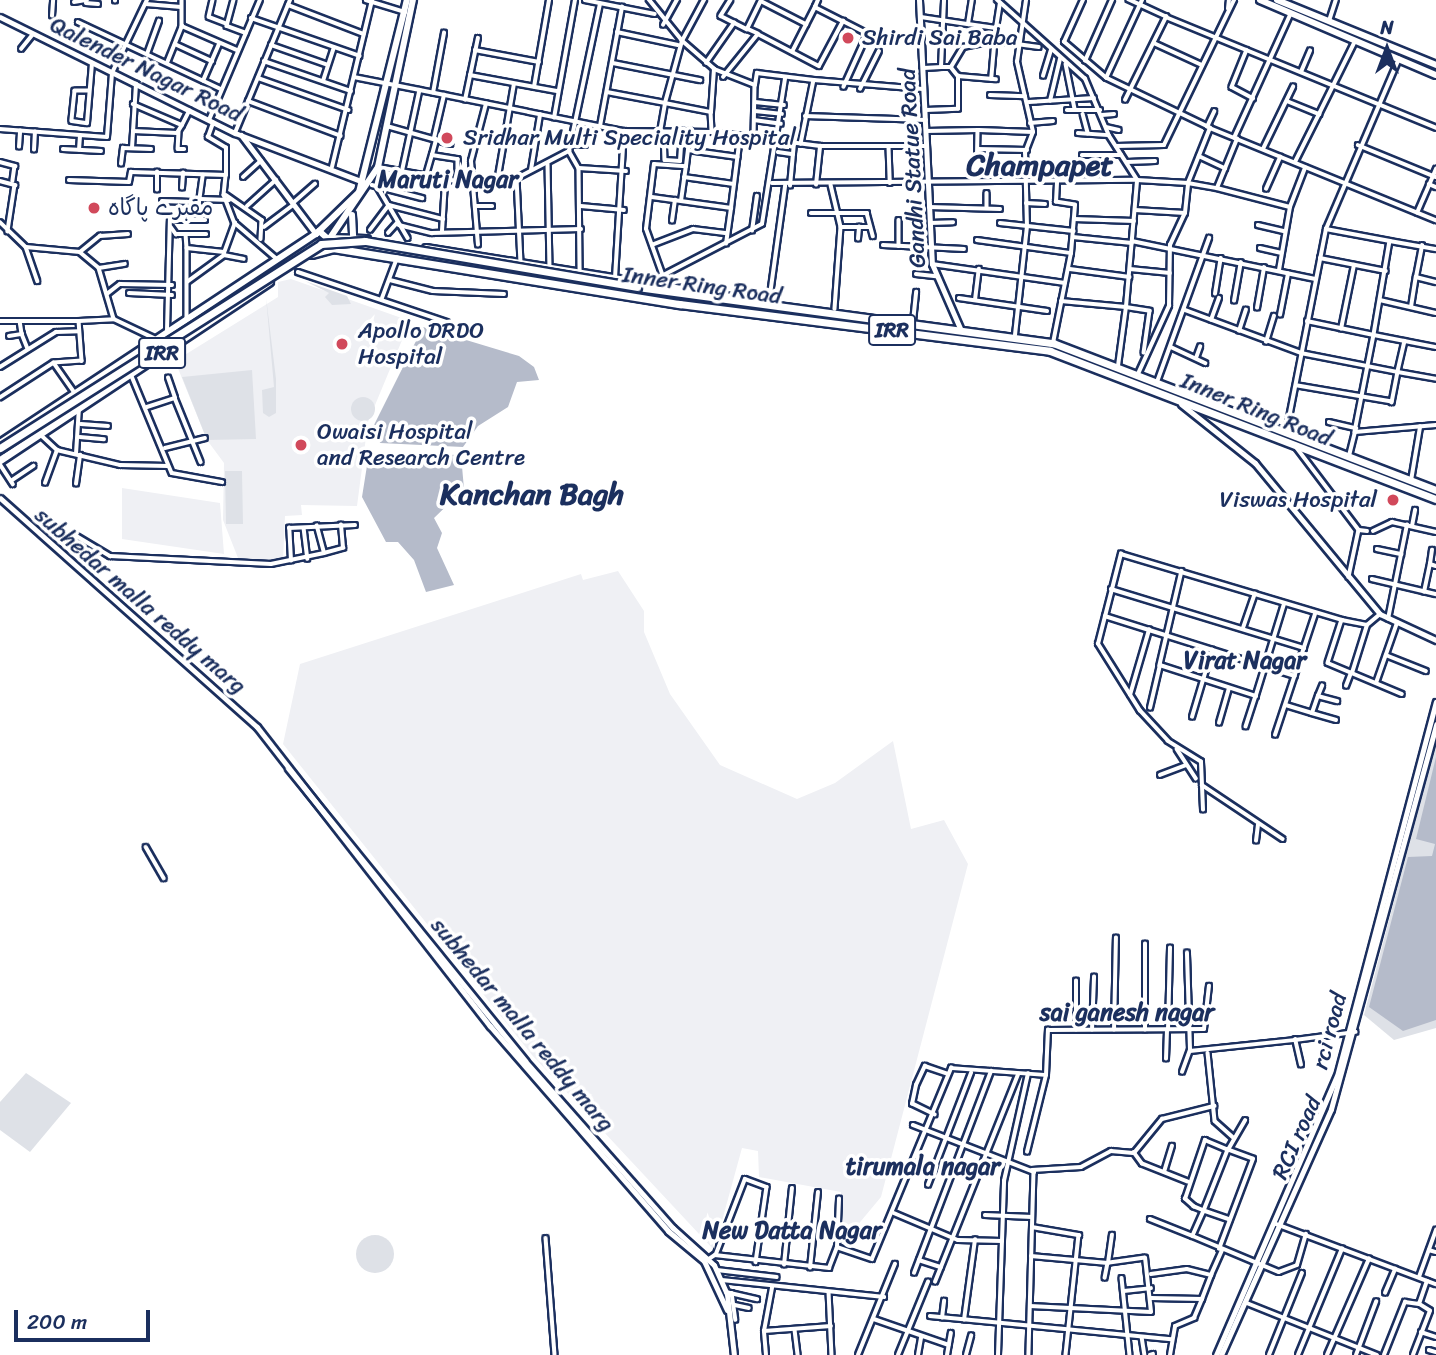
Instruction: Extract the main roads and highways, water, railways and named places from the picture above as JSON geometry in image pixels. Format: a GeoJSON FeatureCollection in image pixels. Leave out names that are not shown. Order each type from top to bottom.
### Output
{"type":"FeatureCollection","features":[{"type":"Feature","properties":{"kind":"highway"},"geometry":{"type":"LineString","coordinates":[[0,445],[321,244],[365,242],[755,306],[769,302]]}},
{"type":"Feature","properties":{"kind":"highway","name":"Inner Ring Road"},"geometry":{"type":"LineString","coordinates":[[324,249],[483,270],[678,304],[1013,344],[1075,359],[1297,449],[1411,486],[1436,488]]}},
{"type":"Feature","properties":{"kind":"highway","name":"IRR"},"geometry":{"type":"LineString","coordinates":[[0,462],[163,352],[297,271],[324,249]]}},
{"type":"Feature","properties":{"kind":"highway"},"geometry":{"type":"LineString","coordinates":[[483,270],[485,257]]}},
{"type":"Feature","properties":{"kind":"highway"},"geometry":{"type":"LineString","coordinates":[[493,272],[495,259]]}},
{"type":"Feature","properties":{"kind":"highway","name":"Inner Ring Road"},"geometry":{"type":"LineString","coordinates":[[769,302],[835,309],[1053,343],[1118,366],[1285,436],[1348,459],[1436,499]]}},
{"type":"Feature","properties":{"kind":"main road"},"geometry":{"type":"LineString","coordinates":[[407,0],[408,13]]}},
{"type":"Feature","properties":{"kind":"main road"},"geometry":{"type":"LineString","coordinates":[[330,238],[318,233],[372,185],[413,0]]}},
{"type":"Feature","properties":{"kind":"main road","name":"Gandhi Statue Road"},"geometry":{"type":"LineString","coordinates":[[919,0],[932,264],[960,328]]}},
{"type":"Feature","properties":{"kind":"main road"},"geometry":{"type":"LineString","coordinates":[[1260,0],[1436,75]]}},
{"type":"Feature","properties":{"kind":"main road"},"geometry":{"type":"LineString","coordinates":[[1277,0],[1436,65]]}},
{"type":"Feature","properties":{"kind":"main road","name":"Qalender Nagar Road"},"geometry":{"type":"LineString","coordinates":[[0,17],[238,134],[318,233]]}},
{"type":"Feature","properties":{"kind":"main road"},"geometry":{"type":"LineString","coordinates":[[324,249],[372,185],[387,126],[393,83]]}},
{"type":"Feature","properties":{"kind":"main road"},"geometry":{"type":"LineString","coordinates":[[238,134],[332,167],[372,185]]}},
{"type":"Feature","properties":{"kind":"main road"},"geometry":{"type":"LineString","coordinates":[[353,237],[354,210]]}},
{"type":"Feature","properties":{"kind":"main road","name":"IRR"},"geometry":{"type":"LineString","coordinates":[[0,445],[318,233]]}},
{"type":"Feature","properties":{"kind":"main road","name":"Inner Ring Road"},"geometry":{"type":"LineString","coordinates":[[330,238],[353,237],[769,302]]}},
{"type":"Feature","properties":{"kind":"main road"},"geometry":{"type":"LineString","coordinates":[[1176,399],[1255,463],[1380,614],[1436,640]]}},
{"type":"Feature","properties":{"kind":"main road","name":"subhedar malla reddy marg"},"geometry":{"type":"LineString","coordinates":[[0,498],[257,727],[489,1026],[668,1231],[704,1261],[727,1310]]}},
{"type":"Feature","properties":{"kind":"main road","name":"rci road"},"geometry":{"type":"LineString","coordinates":[[1216,1355],[1320,1119],[1352,1032],[1436,702]]}},
{"type":"Feature","properties":{"kind":"main road","name":"RCI road"},"geometry":{"type":"LineString","coordinates":[[1221,1355],[1247,1303],[1259,1262],[1331,1109],[1436,724]]}},
{"type":"Feature","properties":{"kind":"main road","name":"subhedar malla reddy marg"},"geometry":{"type":"LineString","coordinates":[[282,762],[525,1061],[673,1228],[718,1270],[729,1292],[727,1310],[734,1355]]}},
{"type":"Feature","properties":{"kind":"water"},"geometry":{"type":"Polygon","coordinates":[[[423,327],[519,356],[534,367],[539,380],[517,382],[508,407],[478,426],[463,447],[380,443],[374,425],[423,327]]]}},
{"type":"Feature","properties":{"kind":"water"},"geometry":{"type":"Polygon","coordinates":[[[369,453],[461,455],[464,489],[434,518],[442,533],[437,548],[454,585],[426,592],[414,560],[398,542],[386,542],[362,497],[369,453]]]}},
{"type":"Feature","properties":{"kind":"water"},"geometry":{"type":"Polygon","coordinates":[[[1436,757],[1436,1020],[1403,1031],[1369,1007],[1408,857],[1432,856],[1435,844],[1416,839],[1436,757]]]}},
{"type":"Feature","properties":{"kind":"place","name":"Shirdi Sai Baba"},"geometry":{"type":"Point","coordinates":[848,38]}},
{"type":"Feature","properties":{"kind":"place","name":"Sridhar Multi Speciality Hospital"},"geometry":{"type":"Point","coordinates":[447,138]}},
{"type":"Feature","properties":{"kind":"place","name":"مقبرے پاگاہ"},"geometry":{"type":"Point","coordinates":[94,208]}},
{"type":"Feature","properties":{"kind":"place","name":"Apollo DRDO Hospital"},"geometry":{"type":"Point","coordinates":[342,344]}},
{"type":"Feature","properties":{"kind":"place","name":"Owaisi Hospital and Research Centre"},"geometry":{"type":"Point","coordinates":[301,445]}},
{"type":"Feature","properties":{"kind":"place","name":"Viswas Hospital"},"geometry":{"type":"Point","coordinates":[1393,500]}},
{"type":"Feature","properties":{"kind":"district","name":"Champapet"},"geometry":{"type":"Point","coordinates":[1040,165]}},
{"type":"Feature","properties":{"kind":"district","name":"Maruti Nagar"},"geometry":{"type":"Point","coordinates":[448,180]}},
{"type":"Feature","properties":{"kind":"district","name":"Kanchan Bagh"},"geometry":{"type":"Point","coordinates":[532,494]}},
{"type":"Feature","properties":{"kind":"district","name":"Virat Nagar"},"geometry":{"type":"Point","coordinates":[1245,661]}},
{"type":"Feature","properties":{"kind":"district","name":"sai ganesh nagar"},"geometry":{"type":"Point","coordinates":[1127,1013]}},
{"type":"Feature","properties":{"kind":"district","name":"tirumala nagar"},"geometry":{"type":"Point","coordinates":[923,1167]}},
{"type":"Feature","properties":{"kind":"district","name":"New Datta Nagar"},"geometry":{"type":"Point","coordinates":[792,1231]}}]}
